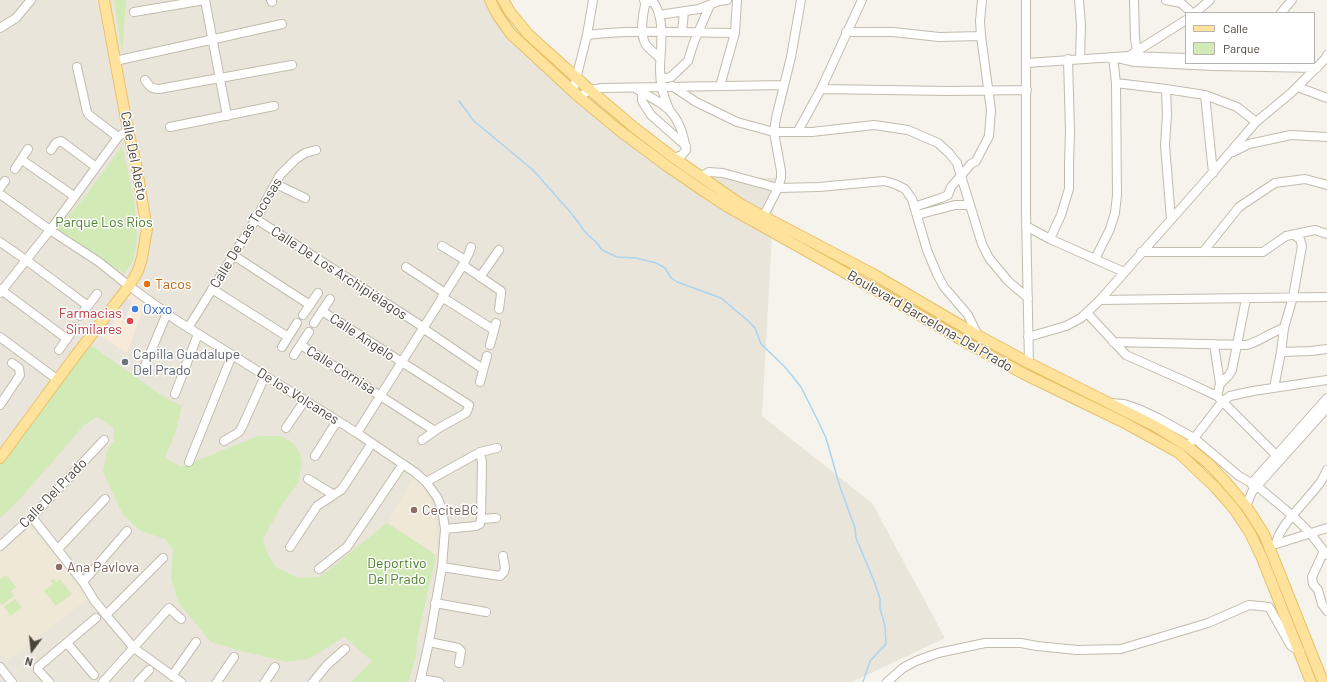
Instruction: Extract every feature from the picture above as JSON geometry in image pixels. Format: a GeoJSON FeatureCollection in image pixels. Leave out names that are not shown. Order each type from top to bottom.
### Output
{"type":"FeatureCollection","features":[{"type":"Feature","properties":{"kind":"main road","name":"Calle Del Abeto"},"geometry":{"type":"LineString","coordinates":[[0,458],[129,286],[137,273],[140,264],[147,229],[104,0]]}},
{"type":"Feature","properties":{"kind":"main road","name":"Boulevard Barcelona-Del Prado"},"geometry":{"type":"LineString","coordinates":[[490,0],[497,14],[510,33],[576,94],[620,131],[667,166],[728,207],[761,220],[873,274],[959,325],[1029,363],[1155,426],[1187,446],[1209,464],[1246,506],[1273,545],[1281,591],[1311,682]]}},
{"type":"Feature","properties":{"kind":"main road","name":"Boulevard Barcelona-Del Prado"},"geometry":{"type":"LineString","coordinates":[[503,0],[510,12],[528,34],[590,90],[636,129],[674,158],[761,220],[974,347],[1024,374],[1125,423],[1179,453],[1216,488],[1250,533],[1262,558],[1281,591],[1322,682]]}},
{"type":"Feature","properties":{"kind":"street"},"geometry":{"type":"LineString","coordinates":[[0,28],[16,18],[31,0]]}},
{"type":"Feature","properties":{"kind":"street"},"geometry":{"type":"LineString","coordinates":[[134,12],[205,0],[227,116]]}},
{"type":"Feature","properties":{"kind":"street"},"geometry":{"type":"LineString","coordinates":[[593,0],[576,78],[576,94],[602,88],[635,88],[661,83],[671,77],[688,61],[710,5]]}},
{"type":"Feature","properties":{"kind":"street"},"geometry":{"type":"LineString","coordinates":[[660,58],[646,45],[643,32],[645,0],[654,3],[659,15],[661,32],[661,83],[663,98],[682,131],[686,146],[685,153],[674,158]]}},
{"type":"Feature","properties":{"kind":"street"},"geometry":{"type":"LineString","coordinates":[[659,15],[684,12],[727,0]]}},
{"type":"Feature","properties":{"kind":"street"},"geometry":{"type":"LineString","coordinates":[[720,86],[735,33],[737,0]]}},
{"type":"Feature","properties":{"kind":"street"},"geometry":{"type":"LineString","coordinates":[[761,220],[778,188],[781,178],[782,171],[774,132],[801,0]]}},
{"type":"Feature","properties":{"kind":"street"},"geometry":{"type":"LineString","coordinates":[[798,132],[821,89],[862,0]]}},
{"type":"Feature","properties":{"kind":"street"},"geometry":{"type":"LineString","coordinates":[[916,211],[948,195],[952,187],[961,176],[971,164],[976,161],[989,136],[991,110],[981,36],[980,21],[982,0]]}},
{"type":"Feature","properties":{"kind":"street"},"geometry":{"type":"LineString","coordinates":[[1026,0],[1026,226],[1029,363]]}},
{"type":"Feature","properties":{"kind":"street"},"geometry":{"type":"LineString","coordinates":[[1080,0],[1080,59]]}},
{"type":"Feature","properties":{"kind":"street"},"geometry":{"type":"LineString","coordinates":[[1134,0],[1135,39],[1137,51]]}},
{"type":"Feature","properties":{"kind":"street"},"geometry":{"type":"LineString","coordinates":[[1166,0],[1181,3],[1193,12]]}},
{"type":"Feature","properties":{"kind":"street"},"geometry":{"type":"LineString","coordinates":[[1195,12],[1210,0]]}},
{"type":"Feature","properties":{"kind":"street"},"geometry":{"type":"LineString","coordinates":[[1282,12],[1292,0]]}},
{"type":"Feature","properties":{"kind":"street"},"geometry":{"type":"LineString","coordinates":[[682,32],[684,12]]}},
{"type":"Feature","properties":{"kind":"street"},"geometry":{"type":"LineString","coordinates":[[1129,56],[1185,21]]}},
{"type":"Feature","properties":{"kind":"street"},"geometry":{"type":"LineString","coordinates":[[115,61],[282,24]]}},
{"type":"Feature","properties":{"kind":"street"},"geometry":{"type":"LineString","coordinates":[[586,35],[643,32],[735,33]]}},
{"type":"Feature","properties":{"kind":"street"},"geometry":{"type":"LineString","coordinates":[[846,32],[893,32],[939,37],[981,36]]}},
{"type":"Feature","properties":{"kind":"street"},"geometry":{"type":"LineString","coordinates":[[1027,63],[1129,56],[1185,58]]}},
{"type":"Feature","properties":{"kind":"street"},"geometry":{"type":"LineString","coordinates":[[1113,57],[1135,62],[1213,66],[1317,68]]}},
{"type":"Feature","properties":{"kind":"street"},"geometry":{"type":"LineString","coordinates":[[1095,259],[1115,214],[1117,195],[1116,83],[1113,57]]}},
{"type":"Feature","properties":{"kind":"street"},"geometry":{"type":"LineString","coordinates":[[1028,337],[1066,326],[1087,313],[1230,154],[1256,122],[1298,87],[1326,57]]}},
{"type":"Feature","properties":{"kind":"street"},"geometry":{"type":"LineString","coordinates":[[1315,59],[1326,57]]}},
{"type":"Feature","properties":{"kind":"street"},"geometry":{"type":"LineString","coordinates":[[1050,239],[1061,215],[1070,189],[1068,164],[1070,131],[1068,59]]}},
{"type":"Feature","properties":{"kind":"street"},"geometry":{"type":"LineString","coordinates":[[145,80],[150,87],[154,89],[292,65]]}},
{"type":"Feature","properties":{"kind":"street"},"geometry":{"type":"LineString","coordinates":[[77,67],[87,112],[118,137]]}},
{"type":"Feature","properties":{"kind":"street"},"geometry":{"type":"LineString","coordinates":[[661,83],[672,86],[784,85]]}},
{"type":"Feature","properties":{"kind":"street"},"geometry":{"type":"LineString","coordinates":[[1116,83],[1205,95],[1237,107],[1256,122]]}},
{"type":"Feature","properties":{"kind":"street"},"geometry":{"type":"LineString","coordinates":[[672,86],[696,102],[737,122],[774,132],[812,132],[874,125],[908,130],[938,143],[949,152],[957,162],[982,244],[990,258],[1008,281],[1028,298]]}},
{"type":"Feature","properties":{"kind":"street"},"geometry":{"type":"LineString","coordinates":[[1298,87],[1327,98]]}},
{"type":"Feature","properties":{"kind":"street"},"geometry":{"type":"LineString","coordinates":[[635,88],[669,109]]}},
{"type":"Feature","properties":{"kind":"street"},"geometry":{"type":"LineString","coordinates":[[821,89],[1027,90]]}},
{"type":"Feature","properties":{"kind":"street"},"geometry":{"type":"LineString","coordinates":[[1166,89],[1167,115],[1165,146],[1171,219]]}},
{"type":"Feature","properties":{"kind":"street"},"geometry":{"type":"LineString","coordinates":[[642,93],[642,101],[651,115],[686,146]]}},
{"type":"Feature","properties":{"kind":"street"},"geometry":{"type":"LineString","coordinates":[[1205,95],[1213,173]]}},
{"type":"Feature","properties":{"kind":"street"},"geometry":{"type":"LineString","coordinates":[[170,127],[274,106]]}},
{"type":"Feature","properties":{"kind":"street"},"geometry":{"type":"LineString","coordinates":[[67,339],[1,291],[50,230],[118,137],[128,130]]}},
{"type":"Feature","properties":{"kind":"street"},"geometry":{"type":"LineString","coordinates":[[1230,154],[1249,144],[1290,135],[1327,137]]}},
{"type":"Feature","properties":{"kind":"street"},"geometry":{"type":"LineString","coordinates":[[51,150],[56,143],[61,141],[96,167]]}},
{"type":"Feature","properties":{"kind":"street"},"geometry":{"type":"LineString","coordinates":[[15,169],[28,149]]}},
{"type":"Feature","properties":{"kind":"street","name":"Calle De Las Tocosas"},"geometry":{"type":"LineString","coordinates":[[188,328],[256,219],[280,175],[287,166],[296,159],[305,153],[316,150]]}},
{"type":"Feature","properties":{"kind":"street"},"geometry":{"type":"LineString","coordinates":[[22,160],[74,196]]}},
{"type":"Feature","properties":{"kind":"street"},"geometry":{"type":"LineString","coordinates":[[701,177],[709,172],[723,173],[778,188],[819,187],[884,181],[905,189],[912,199],[927,250],[937,274],[944,287],[968,314],[979,336]]}},
{"type":"Feature","properties":{"kind":"street"},"geometry":{"type":"LineString","coordinates":[[1203,252],[1239,207],[1275,183],[1304,179],[1327,185]]}},
{"type":"Feature","properties":{"kind":"street"},"geometry":{"type":"LineString","coordinates":[[276,184],[305,198]]}},
{"type":"Feature","properties":{"kind":"street","name":"De los Volcanes"},"geometry":{"type":"LineString","coordinates":[[0,194],[98,262],[188,328],[357,433],[403,464],[426,482],[437,496],[442,508],[445,529],[442,567],[421,681]]}},
{"type":"Feature","properties":{"kind":"street"},"geometry":{"type":"LineString","coordinates":[[916,211],[970,204]]}},
{"type":"Feature","properties":{"kind":"street","name":"Calle De Los Archipiélagos"},"geometry":{"type":"LineString","coordinates":[[256,219],[483,369]]}},
{"type":"Feature","properties":{"kind":"street"},"geometry":{"type":"LineString","coordinates":[[1026,226],[1050,239],[1124,272]]}},
{"type":"Feature","properties":{"kind":"street"},"geometry":{"type":"LineString","coordinates":[[1141,252],[1263,252],[1286,236],[1315,230],[1327,234]]}},
{"type":"Feature","properties":{"kind":"street"},"geometry":{"type":"LineString","coordinates":[[1274,388],[1282,352],[1284,328],[1293,297],[1302,246],[1300,240],[1294,235]]}},
{"type":"Feature","properties":{"kind":"street"},"geometry":{"type":"LineString","coordinates":[[0,242],[88,306]]}},
{"type":"Feature","properties":{"kind":"street"},"geometry":{"type":"LineString","coordinates":[[442,246],[480,277],[501,290],[502,294],[499,309]]}},
{"type":"Feature","properties":{"kind":"street"},"geometry":{"type":"LineString","coordinates":[[357,433],[464,263],[471,247]]}},
{"type":"Feature","properties":{"kind":"street"},"geometry":{"type":"LineString","coordinates":[[480,277],[499,250]]}},
{"type":"Feature","properties":{"kind":"street"},"geometry":{"type":"LineString","coordinates":[[233,255],[310,305]]}},
{"type":"Feature","properties":{"kind":"street"},"geometry":{"type":"LineString","coordinates":[[406,268],[444,295],[495,327],[490,345]]}},
{"type":"Feature","properties":{"kind":"street"},"geometry":{"type":"LineString","coordinates":[[212,288],[288,337]]}},
{"type":"Feature","properties":{"kind":"street"},"geometry":{"type":"LineString","coordinates":[[303,315],[318,293]]}},
{"type":"Feature","properties":{"kind":"street"},"geometry":{"type":"LineString","coordinates":[[80,316],[97,294]]}},
{"type":"Feature","properties":{"kind":"street"},"geometry":{"type":"LineString","coordinates":[[1100,300],[1246,299],[1293,297],[1327,298]]}},
{"type":"Feature","properties":{"kind":"street"},"geometry":{"type":"LineString","coordinates":[[1220,384],[1232,370],[1246,299]]}},
{"type":"Feature","properties":{"kind":"street"},"geometry":{"type":"LineString","coordinates":[[314,323],[330,300]]}},
{"type":"Feature","properties":{"kind":"street","name":"Calle Angelo"},"geometry":{"type":"LineString","coordinates":[[322,311],[469,405],[466,413],[435,430]]}},
{"type":"Feature","properties":{"kind":"street"},"geometry":{"type":"LineString","coordinates":[[144,368],[167,313]]}},
{"type":"Feature","properties":{"kind":"street"},"geometry":{"type":"LineString","coordinates":[[1087,313],[1126,355],[1187,382],[1219,399],[1276,455]]}},
{"type":"Feature","properties":{"kind":"street"},"geometry":{"type":"LineString","coordinates":[[959,325],[968,314]]}},
{"type":"Feature","properties":{"kind":"street"},"geometry":{"type":"LineString","coordinates":[[282,347],[297,323]]}},
{"type":"Feature","properties":{"kind":"street"},"geometry":{"type":"LineString","coordinates":[[59,350],[75,327]]}},
{"type":"Feature","properties":{"kind":"street"},"geometry":{"type":"LineString","coordinates":[[1113,342],[1247,345],[1284,328]]}},
{"type":"Feature","properties":{"kind":"street"},"geometry":{"type":"LineString","coordinates":[[294,355],[308,332]]}},
{"type":"Feature","properties":{"kind":"street"},"geometry":{"type":"LineString","coordinates":[[175,394],[198,334]]}},
{"type":"Feature","properties":{"kind":"street"},"geometry":{"type":"LineString","coordinates":[[0,337],[58,380]]}},
{"type":"Feature","properties":{"kind":"street"},"geometry":{"type":"LineString","coordinates":[[1187,446],[1194,438],[1219,399],[1220,384],[1214,344]]}},
{"type":"Feature","properties":{"kind":"street","name":"Calle Cornisa"},"geometry":{"type":"LineString","coordinates":[[301,345],[435,430]]}},
{"type":"Feature","properties":{"kind":"street"},"geometry":{"type":"LineString","coordinates":[[1282,352],[1327,349]]}},
{"type":"Feature","properties":{"kind":"street"},"geometry":{"type":"LineString","coordinates":[[189,462],[232,355]]}},
{"type":"Feature","properties":{"kind":"street"},"geometry":{"type":"LineString","coordinates":[[480,382],[487,356]]}},
{"type":"Feature","properties":{"kind":"street"},"geometry":{"type":"LineString","coordinates":[[0,405],[20,375],[19,368],[12,363]]}},
{"type":"Feature","properties":{"kind":"street"},"geometry":{"type":"LineString","coordinates":[[224,441],[239,432],[265,376]]}},
{"type":"Feature","properties":{"kind":"street"},"geometry":{"type":"LineString","coordinates":[[1219,399],[1253,390],[1327,380]]}},
{"type":"Feature","properties":{"kind":"street"},"geometry":{"type":"LineString","coordinates":[[1246,506],[1254,487],[1276,455],[1327,398]]}},
{"type":"Feature","properties":{"kind":"street"},"geometry":{"type":"LineString","coordinates":[[286,428],[305,400]]}},
{"type":"Feature","properties":{"kind":"street"},"geometry":{"type":"LineString","coordinates":[[1110,403],[1124,404],[1139,409],[1194,438],[1239,476],[1293,516],[1310,533],[1326,553],[1312,577],[1313,584],[1318,590],[1322,604],[1327,611]]}},
{"type":"Feature","properties":{"kind":"street"},"geometry":{"type":"LineString","coordinates":[[1254,487],[1327,408]]}},
{"type":"Feature","properties":{"kind":"street"},"geometry":{"type":"LineString","coordinates":[[315,456],[337,421]]}},
{"type":"Feature","properties":{"kind":"street"},"geometry":{"type":"LineString","coordinates":[[422,440],[435,430]]}},
{"type":"Feature","properties":{"kind":"street","name":"Calle Del Prado"},"geometry":{"type":"LineString","coordinates":[[0,546],[32,517],[104,440]]}},
{"type":"Feature","properties":{"kind":"street"},"geometry":{"type":"LineString","coordinates":[[290,547],[312,512],[322,502],[334,495],[344,486],[372,443]]}},
{"type":"Feature","properties":{"kind":"street"},"geometry":{"type":"LineString","coordinates":[[426,482],[480,452],[497,448]]}},
{"type":"Feature","properties":{"kind":"street"},"geometry":{"type":"LineString","coordinates":[[480,452],[482,462],[480,522]]}},
{"type":"Feature","properties":{"kind":"street"},"geometry":{"type":"LineString","coordinates":[[319,569],[347,547],[403,464]]}},
{"type":"Feature","properties":{"kind":"street"},"geometry":{"type":"LineString","coordinates":[[1273,545],[1293,516],[1325,481],[1327,470]]}},
{"type":"Feature","properties":{"kind":"street"},"geometry":{"type":"LineString","coordinates":[[308,479],[334,495]]}},
{"type":"Feature","properties":{"kind":"street"},"geometry":{"type":"LineString","coordinates":[[58,549],[105,499]]}},
{"type":"Feature","properties":{"kind":"street"},"geometry":{"type":"LineString","coordinates":[[32,517],[83,582],[94,600],[134,648],[181,682]]}},
{"type":"Feature","properties":{"kind":"street"},"geometry":{"type":"LineString","coordinates":[[445,529],[476,526],[480,522],[496,518]]}},
{"type":"Feature","properties":{"kind":"street"},"geometry":{"type":"LineString","coordinates":[[1273,545],[1327,528]]}},
{"type":"Feature","properties":{"kind":"street"},"geometry":{"type":"LineString","coordinates":[[83,582],[127,531]]}},
{"type":"Feature","properties":{"kind":"street"},"geometry":{"type":"LineString","coordinates":[[442,567],[500,576],[504,572],[503,556]]}},
{"type":"Feature","properties":{"kind":"street"},"geometry":{"type":"LineString","coordinates":[[106,615],[163,558]]}},
{"type":"Feature","properties":{"kind":"street"},"geometry":{"type":"LineString","coordinates":[[1318,590],[1327,587]]}},
{"type":"Feature","properties":{"kind":"street"},"geometry":{"type":"LineString","coordinates":[[435,603],[486,612]]}},
{"type":"Feature","properties":{"kind":"street"},"geometry":{"type":"LineString","coordinates":[[887,682],[903,668],[916,661],[938,653],[985,643],[1022,643],[1076,650],[1121,649],[1208,624],[1249,605],[1269,607],[1291,646],[1300,651]]}},
{"type":"Feature","properties":{"kind":"street"},"geometry":{"type":"LineString","coordinates":[[104,682],[169,608],[181,619]]}},
{"type":"Feature","properties":{"kind":"street"},"geometry":{"type":"LineString","coordinates":[[49,682],[38,670],[38,667],[96,618]]}},
{"type":"Feature","properties":{"kind":"street"},"geometry":{"type":"LineString","coordinates":[[172,676],[196,642]]}},
{"type":"Feature","properties":{"kind":"street"},"geometry":{"type":"LineString","coordinates":[[429,642],[458,648],[461,651],[459,663]]}},
{"type":"Feature","properties":{"kind":"street"},"geometry":{"type":"LineString","coordinates":[[67,643],[94,675]]}},
{"type":"Feature","properties":{"kind":"street"},"geometry":{"type":"LineString","coordinates":[[313,682],[327,665],[345,649]]}},
{"type":"Feature","properties":{"kind":"street"},"geometry":{"type":"LineString","coordinates":[[217,682],[234,657]]}},
{"type":"Feature","properties":{"kind":"street"},"geometry":{"type":"LineString","coordinates":[[0,666],[12,682]]}},
{"type":"Feature","properties":{"kind":"street"},"geometry":{"type":"LineString","coordinates":[[265,682],[275,667]]}},
{"type":"Feature","properties":{"kind":"street"},"geometry":{"type":"LineString","coordinates":[[138,682],[149,670]]}},
{"type":"Feature","properties":{"kind":"street"},"geometry":{"type":"LineString","coordinates":[[421,681],[439,682]]}},
{"type":"Feature","properties":{"kind":"shaded area"},"geometry":{"type":"Polygon","coordinates":[[[0,0],[492,0],[691,176],[775,178],[762,416],[872,503],[945,638],[852,682],[0,682],[0,0]]]}},
{"type":"Feature","properties":{"kind":"shaded area"},"geometry":{"type":"Polygon","coordinates":[[[129,292],[145,304],[127,353],[98,334],[129,292]]]}},
{"type":"Feature","properties":{"kind":"shaded area"},"geometry":{"type":"Polygon","coordinates":[[[124,297],[132,301],[125,319],[116,316],[110,332],[100,330],[124,297]]]}},
{"type":"Feature","properties":{"kind":"shaded area","name":"CeciteBC"},"geometry":{"type":"Polygon","coordinates":[[[414,477],[424,486],[430,499],[436,521],[436,555],[387,523],[414,477]]]}},
{"type":"Feature","properties":{"kind":"shaded area"},"geometry":{"type":"Polygon","coordinates":[[[30,526],[88,599],[7,661],[0,653],[0,553],[23,535],[30,526]]]}},
{"type":"Feature","properties":{"kind":"green space"},"geometry":{"type":"Polygon","coordinates":[[[114,0],[126,0],[122,54],[114,0]]]}},
{"type":"Feature","properties":{"kind":"green space","name":"Parque Los Rios"},"geometry":{"type":"Polygon","coordinates":[[[122,146],[134,203],[137,233],[133,260],[125,274],[57,230],[87,194],[122,146]]]}},
{"type":"Feature","properties":{"kind":"green space","name":"Deportivo Del Prado"},"geometry":{"type":"Polygon","coordinates":[[[92,346],[161,395],[182,406],[176,430],[165,458],[181,467],[258,436],[282,436],[295,445],[300,454],[302,463],[298,483],[283,503],[263,539],[268,555],[277,568],[299,578],[320,577],[387,523],[436,555],[417,640],[416,657],[408,682],[351,682],[372,661],[344,637],[309,659],[287,662],[211,642],[178,602],[171,578],[173,549],[165,539],[141,531],[123,515],[103,472],[107,450],[114,441],[113,427],[97,417],[84,425],[20,499],[0,518],[0,461],[76,361],[92,346]]]}},
{"type":"Feature","properties":{"kind":"green space"},"geometry":{"type":"Polygon","coordinates":[[[6,575],[16,587],[11,592],[14,596],[2,605],[0,602],[0,580],[6,575]]]}},
{"type":"Feature","properties":{"kind":"green space"},"geometry":{"type":"Polygon","coordinates":[[[54,579],[56,582],[60,579],[72,594],[56,606],[44,591],[53,584],[50,581],[54,579]]]}},
{"type":"Feature","properties":{"kind":"green space"},"geometry":{"type":"Polygon","coordinates":[[[15,599],[22,607],[11,616],[4,607],[15,599]]]}},
{"type":"Feature","properties":{"kind":"waterway"},"geometry":{"type":"LineString","coordinates":[[459,101],[474,121],[533,170],[602,250],[617,257],[636,258],[656,263],[665,268],[671,278],[677,282],[721,298],[755,328],[761,344],[785,367],[801,387],[826,438],[840,487],[855,528],[856,538],[880,599],[880,608],[885,626],[886,644],[870,661],[863,682]]}},
{"type":"Feature","properties":{"kind":"place","name":"Tacos"},"geometry":{"type":"Point","coordinates":[147,284]}},
{"type":"Feature","properties":{"kind":"place","name":"Oxxo"},"geometry":{"type":"Point","coordinates":[135,309]}},
{"type":"Feature","properties":{"kind":"place","name":"Farmacias Similares"},"geometry":{"type":"Point","coordinates":[130,321]}},
{"type":"Feature","properties":{"kind":"place","name":"Capilla Guadalupe Del Prado"},"geometry":{"type":"Point","coordinates":[125,362]}},
{"type":"Feature","properties":{"kind":"place","name":"CeciteBC"},"geometry":{"type":"Point","coordinates":[414,510]}},
{"type":"Feature","properties":{"kind":"place","name":"Ana Pavlova"},"geometry":{"type":"Point","coordinates":[59,567]}}]}
